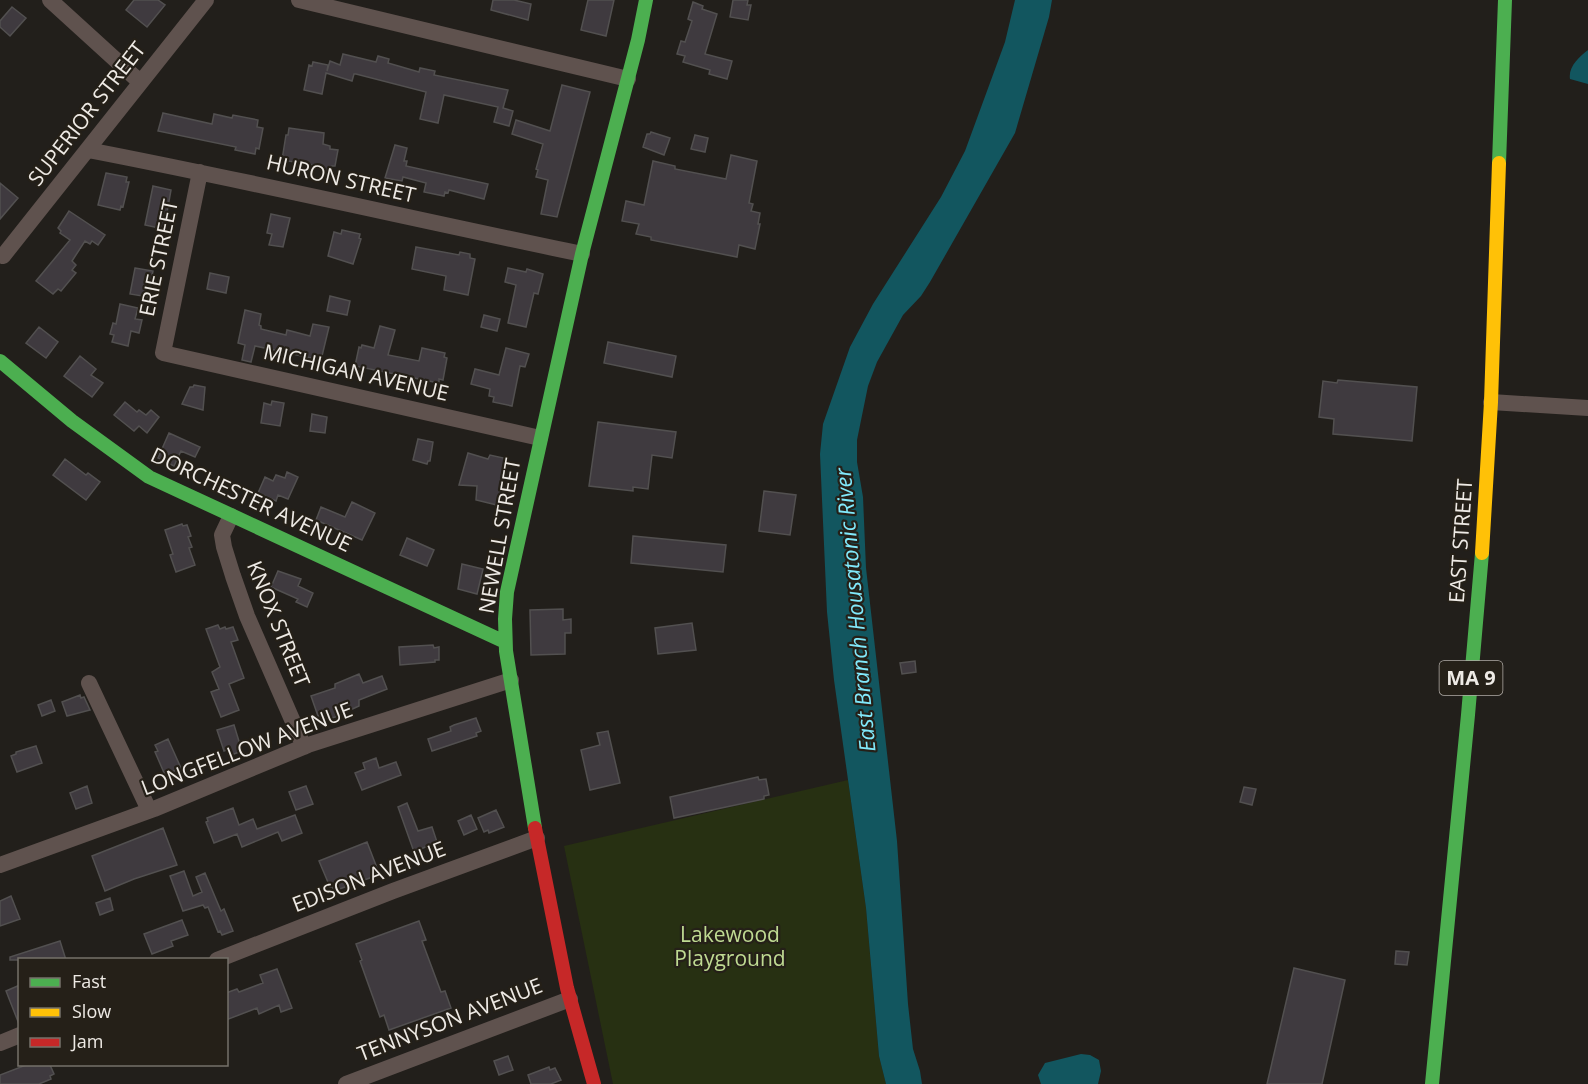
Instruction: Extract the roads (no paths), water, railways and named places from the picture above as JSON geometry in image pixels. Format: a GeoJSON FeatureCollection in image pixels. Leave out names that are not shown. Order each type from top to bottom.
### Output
{"type":"FeatureCollection","features":[{"type":"Feature","properties":{"kind":"main road","name":"NEWELL STREET"},"geometry":{"type":"LineString","coordinates":[[594,1084],[570,999],[537,838],[505,642],[507,592],[582,254],[628,79],[646,0]]}},
{"type":"Feature","properties":{"kind":"main road","name":"EAST STREET"},"geometry":{"type":"LineString","coordinates":[[1431,1084],[1468,715],[1491,402],[1505,0]]}},
{"type":"Feature","properties":{"kind":"main road","name":"DORCHESTER AVENUE"},"geometry":{"type":"LineString","coordinates":[[0,361],[72,421],[149,477],[505,642]]}},
{"type":"Feature","properties":{"kind":"street"},"geometry":{"type":"LineString","coordinates":[[50,0],[141,82]]}},
{"type":"Feature","properties":{"kind":"street","name":"SUPERIOR STREET"},"geometry":{"type":"LineString","coordinates":[[3,256],[206,0]]}},
{"type":"Feature","properties":{"kind":"street"},"geometry":{"type":"LineString","coordinates":[[299,0],[628,79]]}},
{"type":"Feature","properties":{"kind":"street","name":"HURON STREET"},"geometry":{"type":"LineString","coordinates":[[88,150],[582,254]]}},
{"type":"Feature","properties":{"kind":"street","name":"ERIE STREET"},"geometry":{"type":"LineString","coordinates":[[163,353],[200,172]]}},
{"type":"Feature","properties":{"kind":"street","name":"MICHIGAN AVENUE"},"geometry":{"type":"LineString","coordinates":[[163,353],[540,438]]}},
{"type":"Feature","properties":{"kind":"street"},"geometry":{"type":"LineString","coordinates":[[1491,402],[1588,408]]}},
{"type":"Feature","properties":{"kind":"street","name":"KNOX STREET"},"geometry":{"type":"LineString","coordinates":[[231,516],[222,535],[233,576],[247,616],[304,747]]}},
{"type":"Feature","properties":{"kind":"street","name":"LONGFELLOW AVENUE"},"geometry":{"type":"LineString","coordinates":[[0,866],[149,810],[304,747],[512,680]]}},
{"type":"Feature","properties":{"kind":"street"},"geometry":{"type":"LineString","coordinates":[[89,683],[149,810]]}},
{"type":"Feature","properties":{"kind":"street","name":"EDISON AVENUE"},"geometry":{"type":"LineString","coordinates":[[222,958],[537,838]]}},
{"type":"Feature","properties":{"kind":"street","name":"TENNYSON AVENUE"},"geometry":{"type":"LineString","coordinates":[[346,1084],[570,999]]}},
{"type":"Feature","properties":{"kind":"street"},"geometry":{"type":"LineString","coordinates":[[0,1043],[18,1036]]}},
{"type":"Feature","properties":{"kind":"water","name":"East Branch Housatonic River"},"geometry":{"type":"Polygon","coordinates":[[[1015,0],[1052,0],[1015,133],[930,282],[921,296],[903,315],[877,362],[868,386],[857,440],[857,462],[863,497],[866,568],[897,841],[908,1004],[913,1049],[922,1084],[886,1084],[879,1056],[866,908],[834,680],[827,612],[820,454],[823,424],[850,347],[873,304],[941,197],[965,151],[1005,42],[1015,0]]]}},
{"type":"Feature","properties":{"kind":"water"},"geometry":{"type":"Polygon","coordinates":[[[1588,50],[1588,84],[1570,79],[1572,66],[1588,50]]]}},
{"type":"Feature","properties":{"kind":"water"},"geometry":{"type":"Polygon","coordinates":[[[1081,1054],[1090,1055],[1099,1060],[1101,1071],[1098,1084],[1041,1084],[1038,1075],[1045,1063],[1081,1054]]]}},
{"type":"Feature","properties":{"kind":"park label","name":"Lakewood Playground"},"geometry":{"type":"Point","coordinates":[730,947]}}]}
